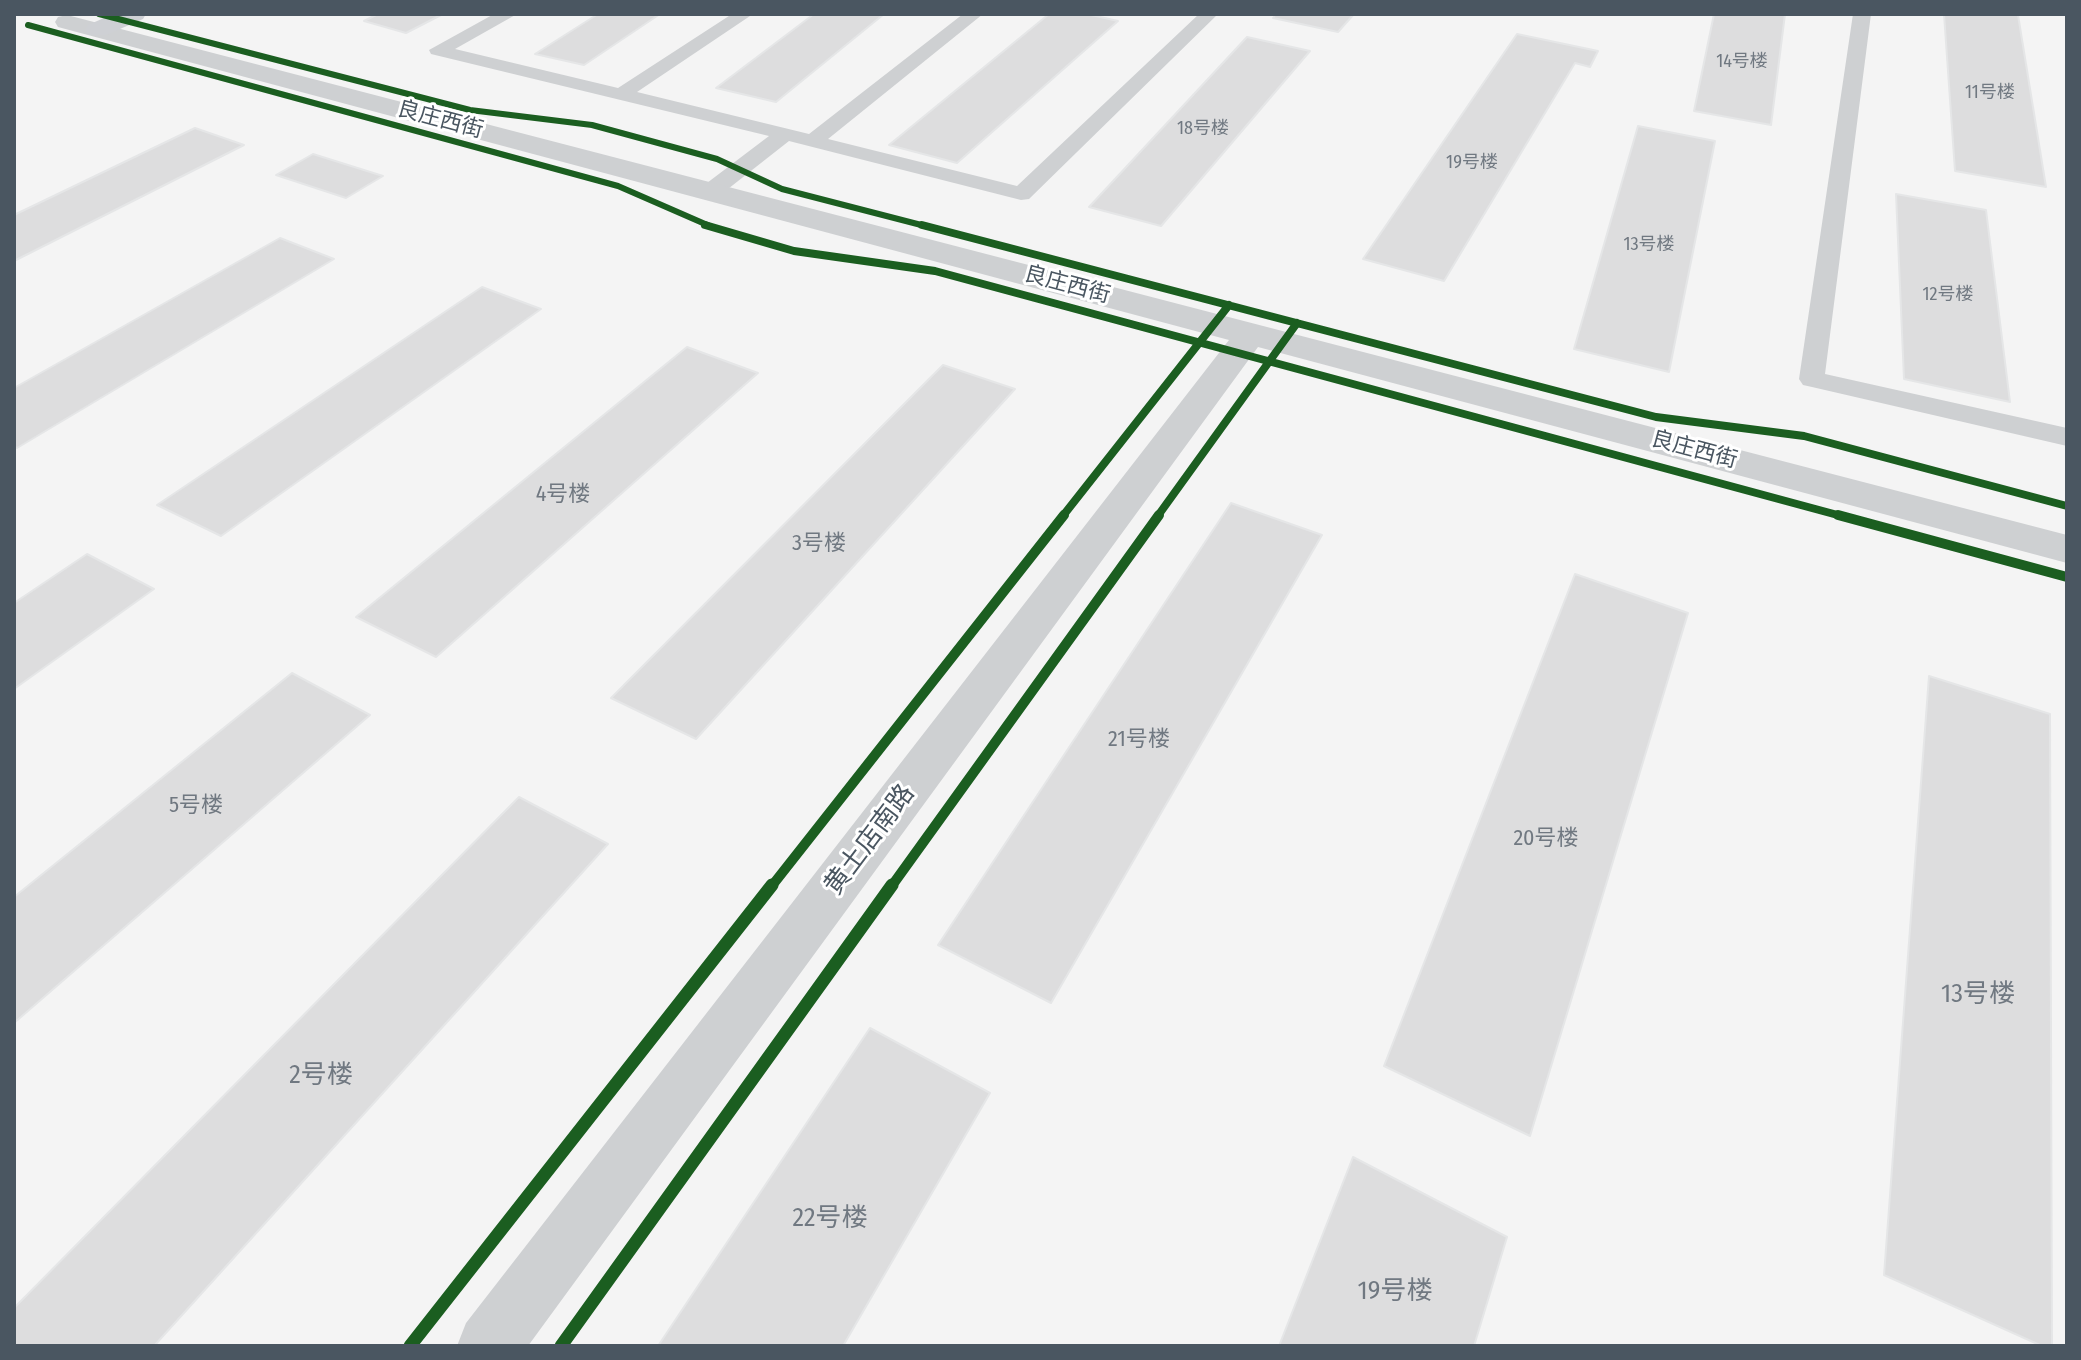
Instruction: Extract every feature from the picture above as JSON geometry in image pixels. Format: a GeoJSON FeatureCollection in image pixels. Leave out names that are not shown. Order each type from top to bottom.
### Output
{"type":"FeatureCollection","features":[{"type":"Feature","properties":{"kind":"main road"},"geometry":{"type":"LineString","coordinates":[[83,22],[134,14]]}},
{"type":"Feature","properties":{"kind":"street","name":"良庄西街"},"geometry":{"type":"LineString","coordinates":[[83,22],[2067,549]]}},
{"type":"Feature","properties":{"kind":"street","name":"黄土店南路"},"geometry":{"type":"LineString","coordinates":[[489,1346],[1251,334]]}},
{"type":"Feature","properties":{"kind":"lane"},"geometry":{"type":"LineString","coordinates":[[508,14],[438,50],[1021,194],[1209,14]]}},
{"type":"Feature","properties":{"kind":"lane"},"geometry":{"type":"LineString","coordinates":[[622,94],[744,14]]}},
{"type":"Feature","properties":{"kind":"lane"},"geometry":{"type":"LineString","coordinates":[[813,141],[974,14]]}},
{"type":"Feature","properties":{"kind":"lane"},"geometry":{"type":"LineString","coordinates":[[1862,14],[1812,379],[2067,437]]}},
{"type":"Feature","properties":{"kind":"lane"},"geometry":{"type":"LineString","coordinates":[[711,191],[785,134]]}},
{"type":"Feature","properties":{"kind":"building"},"geometry":{"type":"Polygon","coordinates":[[[378,14],[443,14],[406,33],[364,21],[378,14]]]}},
{"type":"Feature","properties":{"kind":"building"},"geometry":{"type":"Polygon","coordinates":[[[598,14],[660,14],[584,65],[535,54],[598,14]]]}},
{"type":"Feature","properties":{"kind":"building"},"geometry":{"type":"Polygon","coordinates":[[[814,14],[884,14],[776,102],[716,88],[814,14]]]}},
{"type":"Feature","properties":{"kind":"building"},"geometry":{"type":"Polygon","coordinates":[[[1049,14],[1087,14],[1118,21],[957,163],[889,145],[1049,14]]]}},
{"type":"Feature","properties":{"kind":"building"},"geometry":{"type":"Polygon","coordinates":[[[1276,14],[1354,14],[1338,32],[1273,18],[1276,14]]]}},
{"type":"Feature","properties":{"kind":"building"},"geometry":{"type":"Polygon","coordinates":[[[1714,14],[1785,14],[1771,125],[1694,111],[1714,14]]]}},
{"type":"Feature","properties":{"kind":"building"},"geometry":{"type":"Polygon","coordinates":[[[1944,14],[2018,15],[2046,187],[1955,171],[1944,14]]]}},
{"type":"Feature","properties":{"kind":"building"},"geometry":{"type":"Polygon","coordinates":[[[1517,34],[1598,51],[1590,67],[1575,63],[1444,281],[1363,259],[1517,34]]]}},
{"type":"Feature","properties":{"kind":"building"},"geometry":{"type":"Polygon","coordinates":[[[1247,37],[1310,51],[1161,226],[1089,207],[1247,37]]]}},
{"type":"Feature","properties":{"kind":"building"},"geometry":{"type":"Polygon","coordinates":[[[1638,126],[1715,141],[1669,372],[1574,349],[1638,126]]]}},
{"type":"Feature","properties":{"kind":"building"},"geometry":{"type":"Polygon","coordinates":[[[195,128],[244,145],[14,261],[14,215],[195,128]]]}},
{"type":"Feature","properties":{"kind":"building"},"geometry":{"type":"Polygon","coordinates":[[[313,154],[383,176],[346,198],[276,175],[313,154]]]}},
{"type":"Feature","properties":{"kind":"building"},"geometry":{"type":"Polygon","coordinates":[[[1896,194],[1986,210],[2010,402],[1904,379],[1896,194]]]}},
{"type":"Feature","properties":{"kind":"building"},"geometry":{"type":"Polygon","coordinates":[[[280,238],[334,259],[17,448],[14,446],[14,388],[280,238]]]}},
{"type":"Feature","properties":{"kind":"building"},"geometry":{"type":"Polygon","coordinates":[[[482,287],[541,309],[221,536],[157,505],[482,287]]]}},
{"type":"Feature","properties":{"kind":"building"},"geometry":{"type":"Polygon","coordinates":[[[687,347],[758,373],[436,657],[356,617],[687,347]]]}},
{"type":"Feature","properties":{"kind":"building"},"geometry":{"type":"Polygon","coordinates":[[[943,365],[1015,389],[696,739],[611,698],[943,365]]]}},
{"type":"Feature","properties":{"kind":"building"},"geometry":{"type":"Polygon","coordinates":[[[1231,503],[1322,535],[1051,1003],[938,945],[1231,503]]]}},
{"type":"Feature","properties":{"kind":"building"},"geometry":{"type":"Polygon","coordinates":[[[87,554],[154,589],[14,689],[14,603],[87,554]]]}},
{"type":"Feature","properties":{"kind":"building"},"geometry":{"type":"Polygon","coordinates":[[[1575,574],[1688,613],[1530,1136],[1384,1066],[1575,574]]]}},
{"type":"Feature","properties":{"kind":"building"},"geometry":{"type":"Polygon","coordinates":[[[292,673],[370,715],[14,1023],[14,897],[292,673]]]}},
{"type":"Feature","properties":{"kind":"building"},"geometry":{"type":"Polygon","coordinates":[[[1929,676],[2050,714],[2052,1346],[2042,1346],[1884,1275],[1929,676]]]}},
{"type":"Feature","properties":{"kind":"building"},"geometry":{"type":"Polygon","coordinates":[[[519,797],[608,844],[154,1346],[14,1346],[14,1308],[519,797]]]}},
{"type":"Feature","properties":{"kind":"building"},"geometry":{"type":"Polygon","coordinates":[[[870,1028],[990,1093],[843,1346],[658,1346],[870,1028]]]}},
{"type":"Feature","properties":{"kind":"building"},"geometry":{"type":"Polygon","coordinates":[[[1353,1157],[1507,1237],[1474,1346],[1279,1346],[1353,1157]]]}},
{"type":"Feature","properties":{"kind":"cycle path"},"geometry":{"type":"LineString","coordinates":[[99,14],[470,110],[592,125],[717,159],[782,189],[1656,417],[1804,436],[2067,506]]}},
{"type":"Feature","properties":{"kind":"cycle path"},"geometry":{"type":"LineString","coordinates":[[28,25],[618,186],[703,225],[794,251],[935,271],[2067,577]]}},
{"type":"Feature","properties":{"kind":"cycle path"},"geometry":{"type":"LineString","coordinates":[[410,1346],[1229,305]]}},
{"type":"Feature","properties":{"kind":"cycle path"},"geometry":{"type":"LineString","coordinates":[[561,1346],[1297,323]]}}]}
